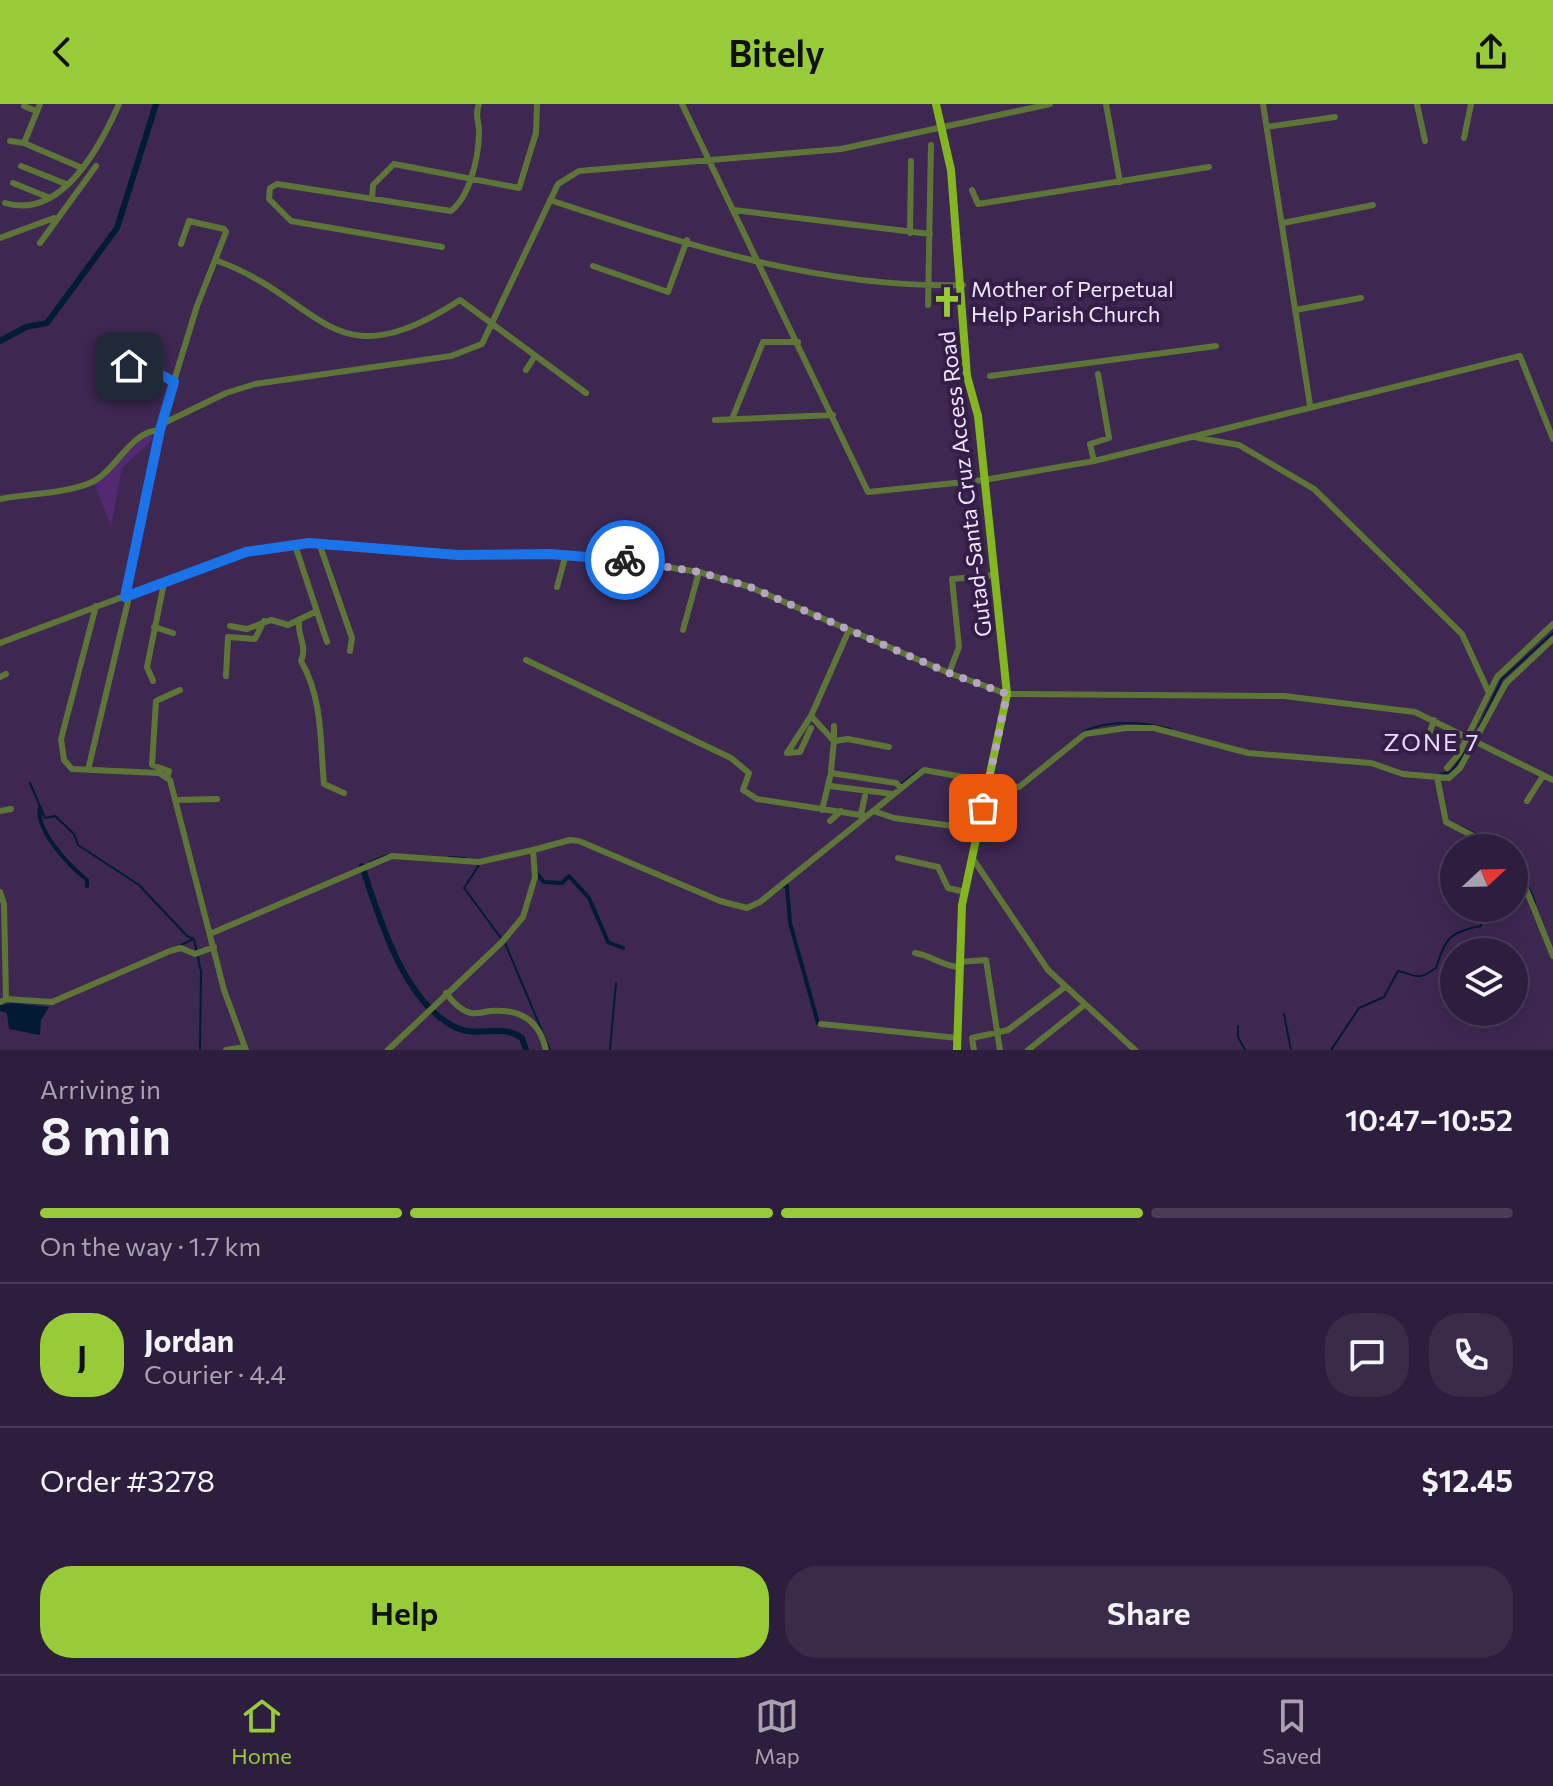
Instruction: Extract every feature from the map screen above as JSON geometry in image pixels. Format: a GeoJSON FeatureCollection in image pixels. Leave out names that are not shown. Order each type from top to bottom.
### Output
{"type":"FeatureCollection","features":[{"type":"Feature","properties":{"kind":"main road","name":"Gutad-Santa Cruz Access Road"},"geometry":{"type":"LineString","coordinates":[[936,104],[951,170],[963,285],[967,376],[978,416],[1007,694],[965,892],[957,1050]]}},
{"type":"Feature","properties":{"kind":"street"},"geometry":{"type":"LineString","coordinates":[[5,203],[27,208],[50,198],[100,146],[119,104]]}},
{"type":"Feature","properties":{"kind":"street"},"geometry":{"type":"LineString","coordinates":[[442,247],[291,221],[269,199],[270,188],[277,184],[451,211],[462,202],[469,177],[479,132],[475,114],[479,104]]}},
{"type":"Feature","properties":{"kind":"street"},"geometry":{"type":"LineString","coordinates":[[372,199],[373,185],[394,164],[519,188],[536,133],[537,104]]}},
{"type":"Feature","properties":{"kind":"street"},"geometry":{"type":"LineString","coordinates":[[682,104],[868,492],[984,480],[1094,461],[1310,405],[1520,356],[1553,439]]}},
{"type":"Feature","properties":{"kind":"street"},"geometry":{"type":"LineString","coordinates":[[0,499],[92,482],[137,439],[226,393],[255,384],[472,350],[482,344],[558,184],[579,171],[841,149],[1050,104]]}},
{"type":"Feature","properties":{"kind":"street"},"geometry":{"type":"LineString","coordinates":[[1106,104],[1120,182]]}},
{"type":"Feature","properties":{"kind":"street"},"geometry":{"type":"LineString","coordinates":[[1263,104],[1310,405]]}},
{"type":"Feature","properties":{"kind":"street"},"geometry":{"type":"LineString","coordinates":[[1417,104],[1425,141]]}},
{"type":"Feature","properties":{"kind":"street"},"geometry":{"type":"LineString","coordinates":[[1464,138],[1471,104]]}},
{"type":"Feature","properties":{"kind":"street"},"geometry":{"type":"LineString","coordinates":[[24,106],[38,108],[24,143]]}},
{"type":"Feature","properties":{"kind":"street"},"geometry":{"type":"LineString","coordinates":[[1267,127],[1335,117]]}},
{"type":"Feature","properties":{"kind":"street"},"geometry":{"type":"LineString","coordinates":[[10,141],[24,143],[82,168]]}},
{"type":"Feature","properties":{"kind":"street"},"geometry":{"type":"LineString","coordinates":[[928,305],[931,145]]}},
{"type":"Feature","properties":{"kind":"street"},"geometry":{"type":"LineString","coordinates":[[910,233],[911,161]]}},
{"type":"Feature","properties":{"kind":"street"},"geometry":{"type":"LineString","coordinates":[[21,166],[66,184]]}},
{"type":"Feature","properties":{"kind":"street"},"geometry":{"type":"LineString","coordinates":[[40,243],[96,166]]}},
{"type":"Feature","properties":{"kind":"street"},"geometry":{"type":"LineString","coordinates":[[972,190],[978,204],[1209,167]]}},
{"type":"Feature","properties":{"kind":"street"},"geometry":{"type":"LineString","coordinates":[[13,183],[50,198]]}},
{"type":"Feature","properties":{"kind":"street"},"geometry":{"type":"LineString","coordinates":[[50,198],[54,220]]}},
{"type":"Feature","properties":{"kind":"street"},"geometry":{"type":"LineString","coordinates":[[550,200],[758,262],[928,286],[963,285]]}},
{"type":"Feature","properties":{"kind":"street"},"geometry":{"type":"LineString","coordinates":[[1283,223],[1373,205]]}},
{"type":"Feature","properties":{"kind":"street"},"geometry":{"type":"LineString","coordinates":[[734,210],[930,234]]}},
{"type":"Feature","properties":{"kind":"street"},"geometry":{"type":"LineString","coordinates":[[0,238],[54,220]]}},
{"type":"Feature","properties":{"kind":"street"},"geometry":{"type":"LineString","coordinates":[[88,770],[162,424],[197,306],[218,261],[224,229],[189,221],[181,244]]}},
{"type":"Feature","properties":{"kind":"street"},"geometry":{"type":"LineString","coordinates":[[593,266],[668,292],[687,240]]}},
{"type":"Feature","properties":{"kind":"street"},"geometry":{"type":"LineString","coordinates":[[218,261],[269,288],[321,324],[362,337],[412,327],[460,300],[586,393]]}},
{"type":"Feature","properties":{"kind":"street"},"geometry":{"type":"LineString","coordinates":[[1295,310],[1361,298]]}},
{"type":"Feature","properties":{"kind":"street"},"geometry":{"type":"LineString","coordinates":[[732,419],[763,342],[798,342]]}},
{"type":"Feature","properties":{"kind":"street"},"geometry":{"type":"LineString","coordinates":[[990,376],[1216,346]]}},
{"type":"Feature","properties":{"kind":"street"},"geometry":{"type":"LineString","coordinates":[[526,370],[535,356]]}},
{"type":"Feature","properties":{"kind":"street"},"geometry":{"type":"LineString","coordinates":[[115,362],[160,374],[174,382]]}},
{"type":"Feature","properties":{"kind":"street"},"geometry":{"type":"LineString","coordinates":[[1094,461],[1090,444],[1109,438],[1098,374]]}},
{"type":"Feature","properties":{"kind":"street"},"geometry":{"type":"LineString","coordinates":[[715,420],[833,415]]}},
{"type":"Feature","properties":{"kind":"street"},"geometry":{"type":"LineString","coordinates":[[1194,437],[1239,445],[1314,489],[1462,634],[1489,693]]}},
{"type":"Feature","properties":{"kind":"street"},"geometry":{"type":"LineString","coordinates":[[319,543],[352,638],[350,651]]}},
{"type":"Feature","properties":{"kind":"street"},"geometry":{"type":"LineString","coordinates":[[0,643],[246,552],[319,543],[467,556],[566,554],[699,572],[750,587],[949,673],[1007,694],[1284,696],[1415,712],[1553,780]]}},
{"type":"Feature","properties":{"kind":"street"},"geometry":{"type":"LineString","coordinates":[[295,545],[327,642]]}},
{"type":"Feature","properties":{"kind":"street"},"geometry":{"type":"LineString","coordinates":[[557,587],[566,554]]}},
{"type":"Feature","properties":{"kind":"street"},"geometry":{"type":"LineString","coordinates":[[683,630],[699,572]]}},
{"type":"Feature","properties":{"kind":"street"},"geometry":{"type":"LineString","coordinates":[[949,673],[959,647],[952,579],[995,575]]}},
{"type":"Feature","properties":{"kind":"street"},"geometry":{"type":"LineString","coordinates":[[153,681],[147,667],[164,583]]}},
{"type":"Feature","properties":{"kind":"street"},"geometry":{"type":"LineString","coordinates":[[96,606],[61,739],[67,766],[88,770],[155,772],[167,777]]}},
{"type":"Feature","properties":{"kind":"street"},"geometry":{"type":"LineString","coordinates":[[230,626],[247,629],[271,620],[284,625],[317,611]]}},
{"type":"Feature","properties":{"kind":"street"},"geometry":{"type":"LineString","coordinates":[[226,676],[228,637],[255,639],[264,621]]}},
{"type":"Feature","properties":{"kind":"street"},"geometry":{"type":"LineString","coordinates":[[299,621],[298,632],[305,649],[301,661],[311,680],[324,752],[324,784],[344,793]]}},
{"type":"Feature","properties":{"kind":"street"},"geometry":{"type":"LineString","coordinates":[[212,933],[392,856],[479,862],[570,840],[579,841],[738,907],[760,902],[924,770],[1019,787],[1090,732],[1154,728],[1227,749],[1371,763],[1403,774],[1437,777],[1456,773],[1497,677],[1553,624]]}},
{"type":"Feature","properties":{"kind":"street"},"geometry":{"type":"LineString","coordinates":[[154,627],[173,633]]}},
{"type":"Feature","properties":{"kind":"street"},"geometry":{"type":"LineString","coordinates":[[811,728],[800,752],[787,753],[811,716],[849,630]]}},
{"type":"Feature","properties":{"kind":"street"},"geometry":{"type":"LineString","coordinates":[[1447,768],[1472,739],[1506,683],[1553,639]]}},
{"type":"Feature","properties":{"kind":"street"},"geometry":{"type":"LineString","coordinates":[[526,660],[731,758],[749,773],[743,790],[757,799],[960,827],[968,778]]}},
{"type":"Feature","properties":{"kind":"street"},"geometry":{"type":"LineString","coordinates":[[180,690],[156,701],[152,765],[169,771],[167,777],[177,800],[214,947],[245,1048],[226,1050]]}},
{"type":"Feature","properties":{"kind":"street"},"geometry":{"type":"LineString","coordinates":[[811,716],[834,741]]}},
{"type":"Feature","properties":{"kind":"street"},"geometry":{"type":"LineString","coordinates":[[1427,741],[1434,720]]}},
{"type":"Feature","properties":{"kind":"street"},"geometry":{"type":"LineString","coordinates":[[831,770],[834,726]]}},
{"type":"Feature","properties":{"kind":"street"},"geometry":{"type":"LineString","coordinates":[[834,741],[848,739],[889,747]]}},
{"type":"Feature","properties":{"kind":"street"},"geometry":{"type":"LineString","coordinates":[[822,810],[831,773],[896,783],[901,788]]}},
{"type":"Feature","properties":{"kind":"street"},"geometry":{"type":"LineString","coordinates":[[1527,801],[1543,776]]}},
{"type":"Feature","properties":{"kind":"street"},"geometry":{"type":"LineString","coordinates":[[1437,777],[1446,822],[1470,834]]}},
{"type":"Feature","properties":{"kind":"street"},"geometry":{"type":"LineString","coordinates":[[830,786],[893,794]]}},
{"type":"Feature","properties":{"kind":"street"},"geometry":{"type":"LineString","coordinates":[[1537,789],[1545,792]]}},
{"type":"Feature","properties":{"kind":"street"},"geometry":{"type":"LineString","coordinates":[[865,796],[867,814]]}},
{"type":"Feature","properties":{"kind":"street"},"geometry":{"type":"LineString","coordinates":[[177,800],[217,799]]}},
{"type":"Feature","properties":{"kind":"street"},"geometry":{"type":"LineString","coordinates":[[0,811],[11,809]]}},
{"type":"Feature","properties":{"kind":"street"},"geometry":{"type":"LineString","coordinates":[[830,821],[841,811]]}},
{"type":"Feature","properties":{"kind":"street"},"geometry":{"type":"LineString","coordinates":[[388,1050],[511,933],[523,917],[535,877],[533,850]]}},
{"type":"Feature","properties":{"kind":"street"},"geometry":{"type":"LineString","coordinates":[[898,858],[938,867],[948,888],[965,892]]}},
{"type":"Feature","properties":{"kind":"street"},"geometry":{"type":"LineString","coordinates":[[973,859],[1035,953],[1083,1006],[1135,1050]]}},
{"type":"Feature","properties":{"kind":"street"},"geometry":{"type":"LineString","coordinates":[[0,892],[4,904],[4,996],[52,1002],[170,951],[181,948],[198,953],[214,947]]}},
{"type":"Feature","properties":{"kind":"street"},"geometry":{"type":"LineString","coordinates":[[1528,894],[1553,956]]}},
{"type":"Feature","properties":{"kind":"street"},"geometry":{"type":"LineString","coordinates":[[915,953],[930,957],[941,965],[986,959],[1000,1050]]}},
{"type":"Feature","properties":{"kind":"street"},"geometry":{"type":"LineString","coordinates":[[974,1050],[972,1038],[998,1034],[1065,987]]}},
{"type":"Feature","properties":{"kind":"street"},"geometry":{"type":"LineString","coordinates":[[446,993],[471,1013],[508,1010],[526,1016],[539,1028],[546,1050]]}},
{"type":"Feature","properties":{"kind":"street"},"geometry":{"type":"LineString","coordinates":[[1028,1050],[1083,1006]]}},
{"type":"Feature","properties":{"kind":"street"},"geometry":{"type":"LineString","coordinates":[[821,1024],[958,1038]]}},
{"type":"Feature","properties":{"kind":"shaded area"},"geometry":{"type":"Polygon","coordinates":[[[153,432],[151,441],[122,468],[111,526],[94,483],[153,432]]]}},
{"type":"Feature","properties":{"kind":"water"},"geometry":{"type":"Polygon","coordinates":[[[12,1003],[49,1007],[41,1020],[40,1035],[9,1029],[7,1013],[0,1011],[0,1005],[12,1003]]]}},
{"type":"Feature","properties":{"kind":"waterway"},"geometry":{"type":"LineString","coordinates":[[0,341],[26,327],[47,323],[117,228],[156,104]]}},
{"type":"Feature","properties":{"kind":"waterway"},"geometry":{"type":"LineString","coordinates":[[1479,727],[1502,679],[1553,633]]}},
{"type":"Feature","properties":{"kind":"waterway"},"geometry":{"type":"LineString","coordinates":[[1083,732],[1104,725],[1127,723],[1171,729]]}},
{"type":"Feature","properties":{"kind":"waterway"},"geometry":{"type":"LineString","coordinates":[[1440,774],[1451,772],[1466,751]]}},
{"type":"Feature","properties":{"kind":"waterway"},"geometry":{"type":"LineString","coordinates":[[901,784],[918,771]]}},
{"type":"Feature","properties":{"kind":"waterway"},"geometry":{"type":"LineString","coordinates":[[30,783],[45,818],[55,816],[74,834],[78,845],[139,885],[187,936],[194,939],[201,972],[200,1050]]}},
{"type":"Feature","properties":{"kind":"waterway"},"geometry":{"type":"LineString","coordinates":[[40,807],[47,836],[87,880],[87,886]]}},
{"type":"Feature","properties":{"kind":"waterway"},"geometry":{"type":"LineString","coordinates":[[1459,826],[1476,834]]}},
{"type":"Feature","properties":{"kind":"waterway"},"geometry":{"type":"LineString","coordinates":[[370,862],[387,855]]}},
{"type":"Feature","properties":{"kind":"waterway"},"geometry":{"type":"LineString","coordinates":[[449,857],[466,858]]}},
{"type":"Feature","properties":{"kind":"waterway"},"geometry":{"type":"LineString","coordinates":[[479,865],[464,888],[501,938]]}},
{"type":"Feature","properties":{"kind":"waterway"},"geometry":{"type":"LineString","coordinates":[[362,866],[396,957],[422,1000],[438,1016],[457,1028],[514,1034],[522,1038],[526,1050]]}},
{"type":"Feature","properties":{"kind":"waterway"},"geometry":{"type":"LineString","coordinates":[[537,874],[544,882],[562,883],[569,876],[589,898],[608,942],[623,948]]}},
{"type":"Feature","properties":{"kind":"waterway"},"geometry":{"type":"LineString","coordinates":[[782,886],[787,886],[790,923],[818,1023]]}},
{"type":"Feature","properties":{"kind":"waterway"},"geometry":{"type":"LineString","coordinates":[[1528,886],[1535,902]]}},
{"type":"Feature","properties":{"kind":"waterway"},"geometry":{"type":"LineString","coordinates":[[1331,1050],[1359,1008],[1384,997],[1398,971],[1416,976],[1429,973],[1436,968],[1450,938],[1481,926],[1481,922]]}},
{"type":"Feature","properties":{"kind":"waterway"},"geometry":{"type":"LineString","coordinates":[[181,945],[193,939]]}},
{"type":"Feature","properties":{"kind":"waterway"},"geometry":{"type":"LineString","coordinates":[[505,943],[550,1050]]}},
{"type":"Feature","properties":{"kind":"waterway"},"geometry":{"type":"LineString","coordinates":[[610,1049],[616,983]]}},
{"type":"Feature","properties":{"kind":"waterway"},"geometry":{"type":"LineString","coordinates":[[1284,1014],[1291,1050]]}},
{"type":"Feature","properties":{"kind":"waterway"},"geometry":{"type":"LineString","coordinates":[[1238,1026],[1238,1037],[1245,1050]]}},
{"type":"Feature","properties":{"kind":"way so far"},"geometry":{"type":"LineString","coordinates":[[625,560],[699,572],[750,587],[949,673],[1007,694],[983,808]]}},
{"type":"Feature","properties":{"kind":"place","name":"Mother of Perpetual Help Parish Church"},"geometry":{"type":"Point","coordinates":[947,302]}},
{"type":"Feature","properties":{"kind":"district","name":"ZONE 7"},"geometry":{"type":"Point","coordinates":[1432,743]}},
{"type":"Feature","properties":{"kind":"route"},"geometry":{"type":"LineString","coordinates":[[129,366],[166,376],[174,382],[160,430],[125,597],[246,552],[309,543],[458,555],[534,553],[625,560]]}}]}
